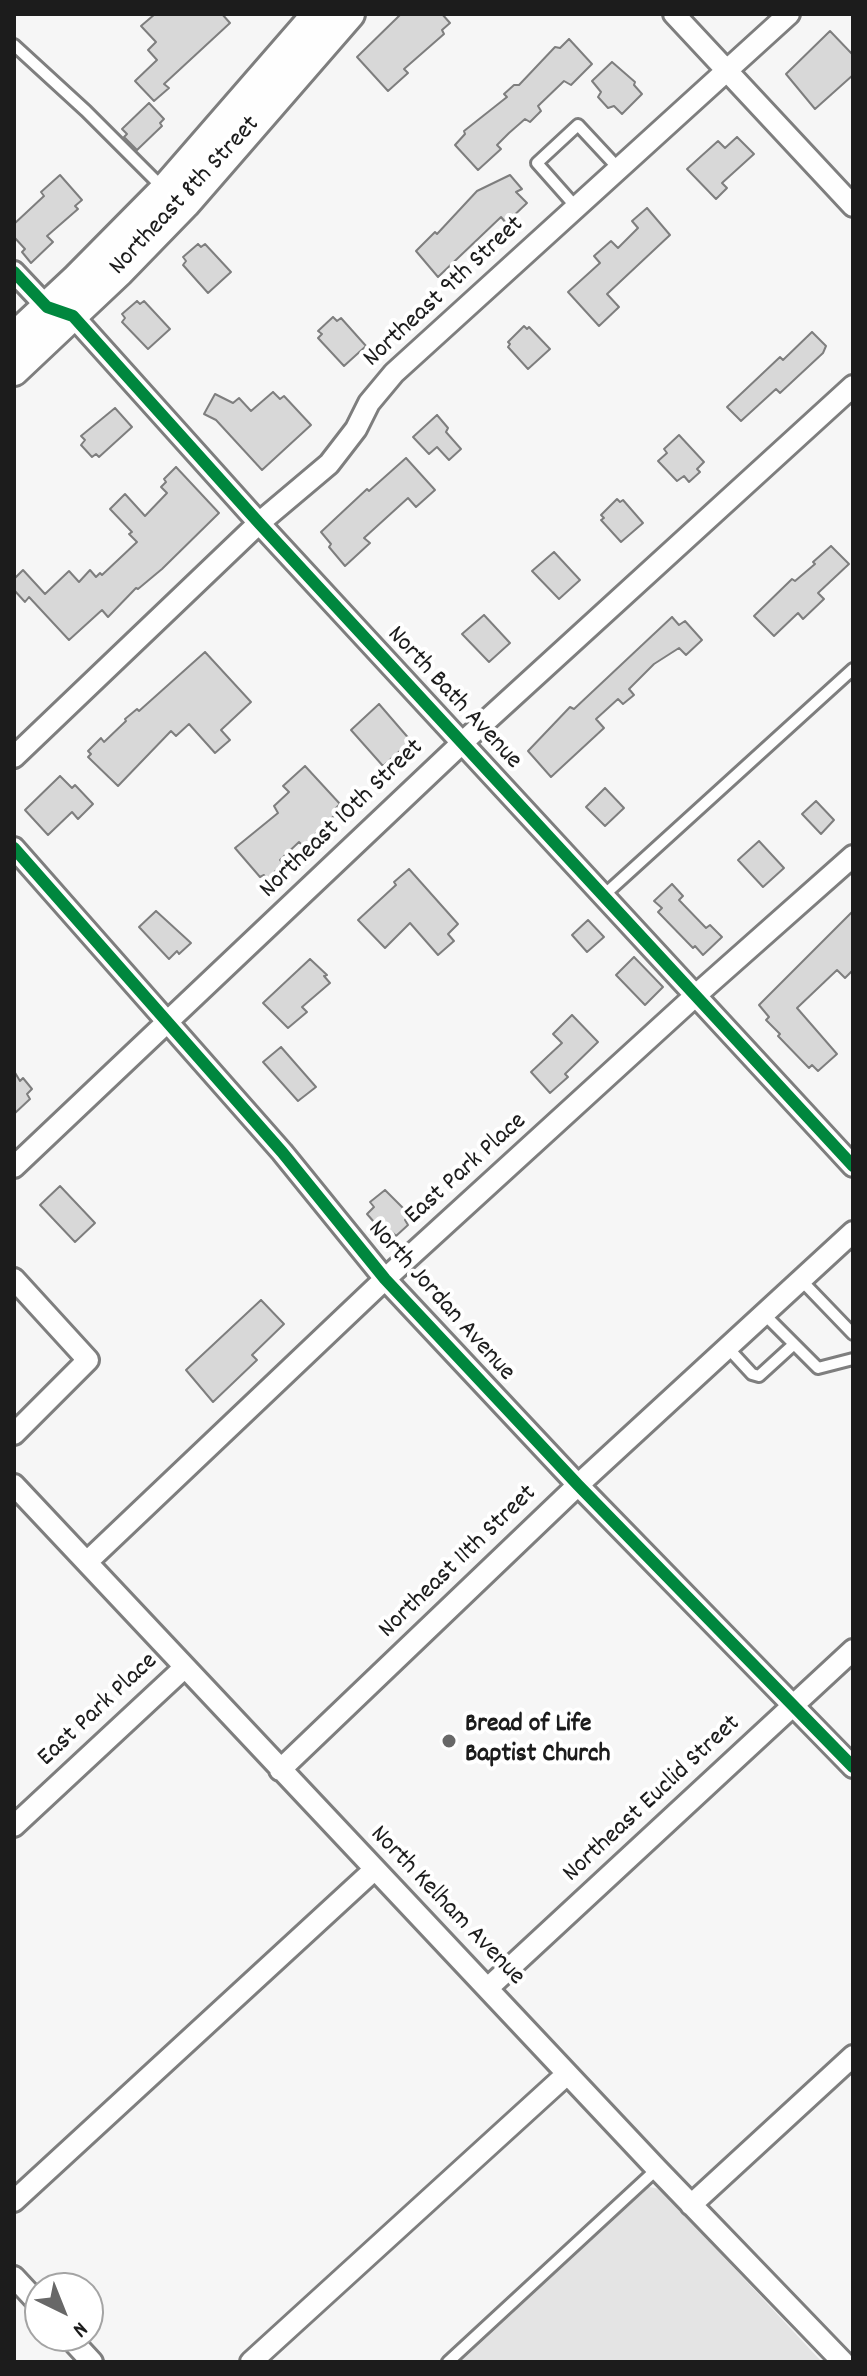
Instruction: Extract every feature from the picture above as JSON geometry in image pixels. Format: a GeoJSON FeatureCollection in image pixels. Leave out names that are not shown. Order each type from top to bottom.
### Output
{"type":"FeatureCollection","features":[{"type":"Feature","properties":{"kind":"main road","name":"Northeast 8th Street"},"geometry":{"type":"LineString","coordinates":[[14,371],[60,311],[317,14]]}},
{"type":"Feature","properties":{"kind":"main road","name":"Northeast 8th Street"},"geometry":{"type":"LineString","coordinates":[[14,337],[60,311],[185,204],[350,14]]}},
{"type":"Feature","properties":{"kind":"street"},"geometry":{"type":"LineString","coordinates":[[674,14],[853,206]]}},
{"type":"Feature","properties":{"kind":"street","name":"Northeast 9th Street"},"geometry":{"type":"LineString","coordinates":[[14,757],[259,523],[329,464],[356,429],[369,403],[394,373],[789,14]]}},
{"type":"Feature","properties":{"kind":"street","name":"North Bath Avenue"},"geometry":{"type":"LineString","coordinates":[[14,272],[60,311],[259,523],[853,1166]]}},
{"type":"Feature","properties":{"kind":"street","name":"Northeast 10th Street"},"geometry":{"type":"LineString","coordinates":[[14,1167],[463,742],[853,386]]}},
{"type":"Feature","properties":{"kind":"street","name":"North Jordan Avenue"},"geometry":{"type":"LineString","coordinates":[[14,848],[282,1152],[385,1279],[578,1485],[795,1704],[853,1767]]}},
{"type":"Feature","properties":{"kind":"street","name":"East Park Place"},"geometry":{"type":"LineString","coordinates":[[87,1562],[385,1279],[853,856]]}},
{"type":"Feature","properties":{"kind":"street","name":"Northeast 11th Street"},"geometry":{"type":"LineString","coordinates":[[280,1770],[578,1485],[853,1232]]}},
{"type":"Feature","properties":{"kind":"street"},"geometry":{"type":"LineString","coordinates":[[14,1279],[88,1360],[14,1434]]}},
{"type":"Feature","properties":{"kind":"street","name":"North Kelham Avenue"},"geometry":{"type":"LineString","coordinates":[[14,1485],[567,2074],[843,2362]]}},
{"type":"Feature","properties":{"kind":"street","name":"Northeast Euclid Street"},"geometry":{"type":"LineString","coordinates":[[488,1988],[853,1650]]}},
{"type":"Feature","properties":{"kind":"street","name":"East Park Place"},"geometry":{"type":"LineString","coordinates":[[14,1826],[185,1667]]}},
{"type":"Feature","properties":{"kind":"street"},"geometry":{"type":"LineString","coordinates":[[14,2201],[375,1869]]}},
{"type":"Feature","properties":{"kind":"street"},"geometry":{"type":"LineString","coordinates":[[691,2205],[853,2056]]}},
{"type":"Feature","properties":{"kind":"street"},"geometry":{"type":"LineString","coordinates":[[251,2362],[567,2074]]}},
{"type":"Feature","properties":{"kind":"lane"},"geometry":{"type":"LineString","coordinates":[[14,45],[86,111],[164,190]]}},
{"type":"Feature","properties":{"kind":"lane"},"geometry":{"type":"LineString","coordinates":[[576,207],[537,163],[578,125],[619,169]]}},
{"type":"Feature","properties":{"kind":"lane"},"geometry":{"type":"LineString","coordinates":[[603,896],[853,669]]}},
{"type":"Feature","properties":{"kind":"lane"},"geometry":{"type":"LineString","coordinates":[[801,1280],[853,1334]]}},
{"type":"Feature","properties":{"kind":"lane"},"geometry":{"type":"LineString","coordinates":[[764,1314],[818,1368],[853,1359]]}},
{"type":"Feature","properties":{"kind":"lane"},"geometry":{"type":"LineString","coordinates":[[728,1348],[752,1374],[759,1376],[793,1345]]}},
{"type":"Feature","properties":{"kind":"lane"},"geometry":{"type":"LineString","coordinates":[[448,2362],[657,2169]]}},
{"type":"Feature","properties":{"kind":"shaded area"},"geometry":{"type":"Polygon","coordinates":[[[649,2187],[660,2189],[822,2362],[460,2362],[649,2187]]]}},
{"type":"Feature","properties":{"kind":"building"},"geometry":{"type":"Polygon","coordinates":[[[155,14],[222,14],[230,23],[164,84],[169,88],[154,101],[135,81],[157,60],[148,50],[156,42],[141,26],[155,14]]]}},
{"type":"Feature","properties":{"kind":"building"},"geometry":{"type":"Polygon","coordinates":[[[401,14],[442,14],[450,23],[442,30],[444,34],[404,69],[408,73],[388,91],[357,57],[401,14]]]}},
{"type":"Feature","properties":{"kind":"building"},"geometry":{"type":"Polygon","coordinates":[[[830,31],[853,55],[853,75],[815,109],[786,74],[830,31]]]}},
{"type":"Feature","properties":{"kind":"building"},"geometry":{"type":"Polygon","coordinates":[[[569,39],[592,64],[571,85],[564,81],[538,106],[541,111],[530,122],[525,119],[509,133],[497,145],[501,149],[478,170],[455,145],[465,134],[464,131],[507,97],[504,94],[514,85],[519,85],[555,47],[560,48],[569,39]]]}},
{"type":"Feature","properties":{"kind":"building"},"geometry":{"type":"Polygon","coordinates":[[[612,62],[635,82],[642,94],[622,114],[614,106],[608,108],[598,97],[601,92],[592,81],[612,62]]]}},
{"type":"Feature","properties":{"kind":"building"},"geometry":{"type":"Polygon","coordinates":[[[149,103],[164,119],[160,123],[162,126],[137,150],[124,137],[127,134],[122,129],[149,103]]]}},
{"type":"Feature","properties":{"kind":"building"},"geometry":{"type":"Polygon","coordinates":[[[737,137],[754,154],[722,183],[727,188],[716,199],[687,169],[718,141],[725,148],[737,137]]]}},
{"type":"Feature","properties":{"kind":"building"},"geometry":{"type":"Polygon","coordinates":[[[60,175],[82,200],[75,206],[78,209],[47,236],[53,242],[31,263],[22,252],[25,249],[14,237],[14,224],[44,196],[41,192],[60,175]]]}},
{"type":"Feature","properties":{"kind":"building"},"geometry":{"type":"Polygon","coordinates":[[[510,175],[522,189],[516,192],[527,203],[506,223],[501,217],[438,277],[416,251],[435,232],[437,234],[477,191],[510,175]]]}},
{"type":"Feature","properties":{"kind":"building"},"geometry":{"type":"Polygon","coordinates":[[[647,208],[670,235],[607,294],[619,307],[599,326],[568,292],[600,263],[594,256],[611,241],[618,248],[638,228],[632,221],[647,208]]]}},
{"type":"Feature","properties":{"kind":"building"},"geometry":{"type":"Polygon","coordinates":[[[198,244],[201,247],[205,244],[231,272],[208,293],[183,265],[186,261],[183,257],[198,244]]]}},
{"type":"Feature","properties":{"kind":"building"},"geometry":{"type":"Polygon","coordinates":[[[137,301],[140,304],[144,301],[170,329],[148,349],[122,322],[125,318],[122,314],[137,301]]]}},
{"type":"Feature","properties":{"kind":"building"},"geometry":{"type":"Polygon","coordinates":[[[333,317],[337,321],[341,318],[366,346],[344,366],[318,338],[322,334],[318,331],[333,317]]]}},
{"type":"Feature","properties":{"kind":"building"},"geometry":{"type":"Polygon","coordinates":[[[524,326],[529,327],[550,349],[528,369],[508,347],[508,342],[524,326]]]}},
{"type":"Feature","properties":{"kind":"building"},"geometry":{"type":"Polygon","coordinates":[[[812,332],[826,346],[823,353],[780,393],[776,389],[741,421],[727,407],[780,357],[783,360],[812,332]]]}},
{"type":"Feature","properties":{"kind":"building"},"geometry":{"type":"Polygon","coordinates":[[[273,392],[280,399],[284,396],[311,425],[262,470],[216,420],[204,414],[215,394],[233,403],[239,398],[251,411],[273,392]]]}},
{"type":"Feature","properties":{"kind":"building"},"geometry":{"type":"Polygon","coordinates":[[[115,408],[132,427],[99,457],[96,454],[92,457],[81,445],[85,440],[81,436],[115,408]]]}},
{"type":"Feature","properties":{"kind":"building"},"geometry":{"type":"Polygon","coordinates":[[[437,415],[448,428],[446,432],[461,449],[449,460],[437,447],[429,454],[413,437],[437,415]]]}},
{"type":"Feature","properties":{"kind":"building"},"geometry":{"type":"Polygon","coordinates":[[[679,435],[704,462],[697,469],[700,472],[689,482],[684,476],[677,481],[658,461],[667,453],[664,449],[679,435]]]}},
{"type":"Feature","properties":{"kind":"building"},"geometry":{"type":"Polygon","coordinates":[[[406,458],[435,490],[416,507],[408,498],[364,538],[370,543],[345,566],[321,532],[406,458]]]}},
{"type":"Feature","properties":{"kind":"building"},"geometry":{"type":"Polygon","coordinates":[[[176,467],[219,513],[108,617],[102,610],[69,640],[29,597],[25,602],[14,590],[14,579],[23,570],[45,594],[69,571],[79,582],[90,570],[96,577],[100,573],[102,575],[137,542],[129,534],[132,532],[110,509],[125,494],[145,516],[167,493],[161,487],[176,467]]]}},
{"type":"Feature","properties":{"kind":"building"},"geometry":{"type":"Polygon","coordinates":[[[617,499],[620,502],[623,500],[643,523],[621,542],[601,520],[604,518],[601,515],[617,499]]]}},
{"type":"Feature","properties":{"kind":"building"},"geometry":{"type":"Polygon","coordinates":[[[831,546],[849,564],[818,593],[824,599],[803,619],[798,613],[774,636],[754,616],[792,579],[795,581],[815,564],[813,562],[831,546]]]}},
{"type":"Feature","properties":{"kind":"building"},"geometry":{"type":"Polygon","coordinates":[[[554,552],[580,580],[559,599],[532,571],[554,552]]]}},
{"type":"Feature","properties":{"kind":"building"},"geometry":{"type":"Polygon","coordinates":[[[484,615],[510,643],[489,662],[462,634],[484,615]]]}},
{"type":"Feature","properties":{"kind":"building"},"geometry":{"type":"Polygon","coordinates":[[[672,617],[679,625],[685,621],[702,640],[686,655],[679,648],[654,664],[629,689],[634,695],[623,704],[618,699],[596,719],[604,728],[551,777],[528,751],[570,707],[574,709],[672,617]]]}},
{"type":"Feature","properties":{"kind":"building"},"geometry":{"type":"Polygon","coordinates":[[[205,652],[251,702],[221,730],[230,740],[215,753],[189,724],[176,736],[171,731],[118,786],[88,757],[91,754],[88,751],[101,738],[104,742],[125,719],[137,709],[139,711],[205,652]]]}},
{"type":"Feature","properties":{"kind":"building"},"geometry":{"type":"Polygon","coordinates":[[[379,704],[411,741],[383,766],[351,730],[379,704]]]}},
{"type":"Feature","properties":{"kind":"building"},"geometry":{"type":"Polygon","coordinates":[[[305,766],[340,804],[334,810],[337,813],[303,846],[299,842],[280,860],[283,864],[267,879],[264,875],[260,877],[235,848],[278,813],[274,806],[289,792],[283,786],[305,766]]]}},
{"type":"Feature","properties":{"kind":"building"},"geometry":{"type":"Polygon","coordinates":[[[60,776],[72,788],[75,785],[93,804],[78,819],[72,812],[48,835],[25,810],[60,776]]]}},
{"type":"Feature","properties":{"kind":"building"},"geometry":{"type":"Polygon","coordinates":[[[605,788],[624,808],[605,826],[586,807],[605,788]]]}},
{"type":"Feature","properties":{"kind":"building"},"geometry":{"type":"Polygon","coordinates":[[[816,801],[834,820],[821,834],[802,814],[816,801]]]}},
{"type":"Feature","properties":{"kind":"building"},"geometry":{"type":"Polygon","coordinates":[[[759,841],[784,868],[763,887],[738,860],[759,841]]]}},
{"type":"Feature","properties":{"kind":"building"},"geometry":{"type":"Polygon","coordinates":[[[409,869],[458,924],[448,934],[454,941],[438,955],[410,923],[385,948],[358,920],[409,869]]]}},
{"type":"Feature","properties":{"kind":"building"},"geometry":{"type":"Polygon","coordinates":[[[672,884],[683,896],[679,900],[706,928],[710,925],[722,937],[703,955],[658,912],[662,908],[654,901],[672,884]]]}},
{"type":"Feature","properties":{"kind":"building"},"geometry":{"type":"Polygon","coordinates":[[[156,911],[191,943],[169,959],[139,927],[156,911]]]}},
{"type":"Feature","properties":{"kind":"building"},"geometry":{"type":"Polygon","coordinates":[[[853,911],[853,970],[845,978],[837,970],[797,1008],[837,1054],[818,1071],[812,1065],[809,1068],[778,1036],[780,1034],[766,1020],[769,1017],[759,1005],[853,911]]]}},
{"type":"Feature","properties":{"kind":"building"},"geometry":{"type":"Polygon","coordinates":[[[588,920],[604,937],[587,952],[572,935],[588,920]]]}},
{"type":"Feature","properties":{"kind":"building"},"geometry":{"type":"Polygon","coordinates":[[[634,957],[663,987],[645,1005],[616,975],[634,957]]]}},
{"type":"Feature","properties":{"kind":"building"},"geometry":{"type":"Polygon","coordinates":[[[310,959],[327,975],[324,976],[330,983],[302,1007],[307,1012],[288,1028],[263,1003],[310,959]]]}},
{"type":"Feature","properties":{"kind":"building"},"geometry":{"type":"Polygon","coordinates":[[[572,1015],[598,1042],[550,1093],[531,1072],[562,1043],[553,1034],[572,1015]]]}},
{"type":"Feature","properties":{"kind":"building"},"geometry":{"type":"Polygon","coordinates":[[[281,1047],[316,1087],[298,1101],[263,1062],[281,1047]]]}},
{"type":"Feature","properties":{"kind":"building"},"geometry":{"type":"Polygon","coordinates":[[[14,1071],[20,1081],[23,1078],[32,1089],[27,1094],[30,1099],[14,1114],[14,1071]]]}},
{"type":"Feature","properties":{"kind":"building"},"geometry":{"type":"Polygon","coordinates":[[[60,1186],[95,1223],[75,1242],[40,1205],[60,1186]]]}},
{"type":"Feature","properties":{"kind":"building"},"geometry":{"type":"Polygon","coordinates":[[[385,1190],[410,1215],[405,1220],[408,1225],[396,1236],[392,1232],[387,1237],[367,1214],[374,1207],[370,1202],[385,1190]]]}},
{"type":"Feature","properties":{"kind":"building"},"geometry":{"type":"Polygon","coordinates":[[[261,1300],[284,1324],[252,1355],[257,1360],[213,1402],[186,1370],[261,1300]]]}},
{"type":"Feature","properties":{"kind":"cycle path"},"geometry":{"type":"LineString","coordinates":[[14,272],[47,307],[73,316],[259,523],[853,1166]]}},
{"type":"Feature","properties":{"kind":"cycle path"},"geometry":{"type":"LineString","coordinates":[[14,848],[282,1152],[385,1279],[578,1485],[853,1767]]}},
{"type":"Feature","properties":{"kind":"place","name":"Bread of Life Baptist Church"},"geometry":{"type":"Point","coordinates":[449,1741]}}]}
